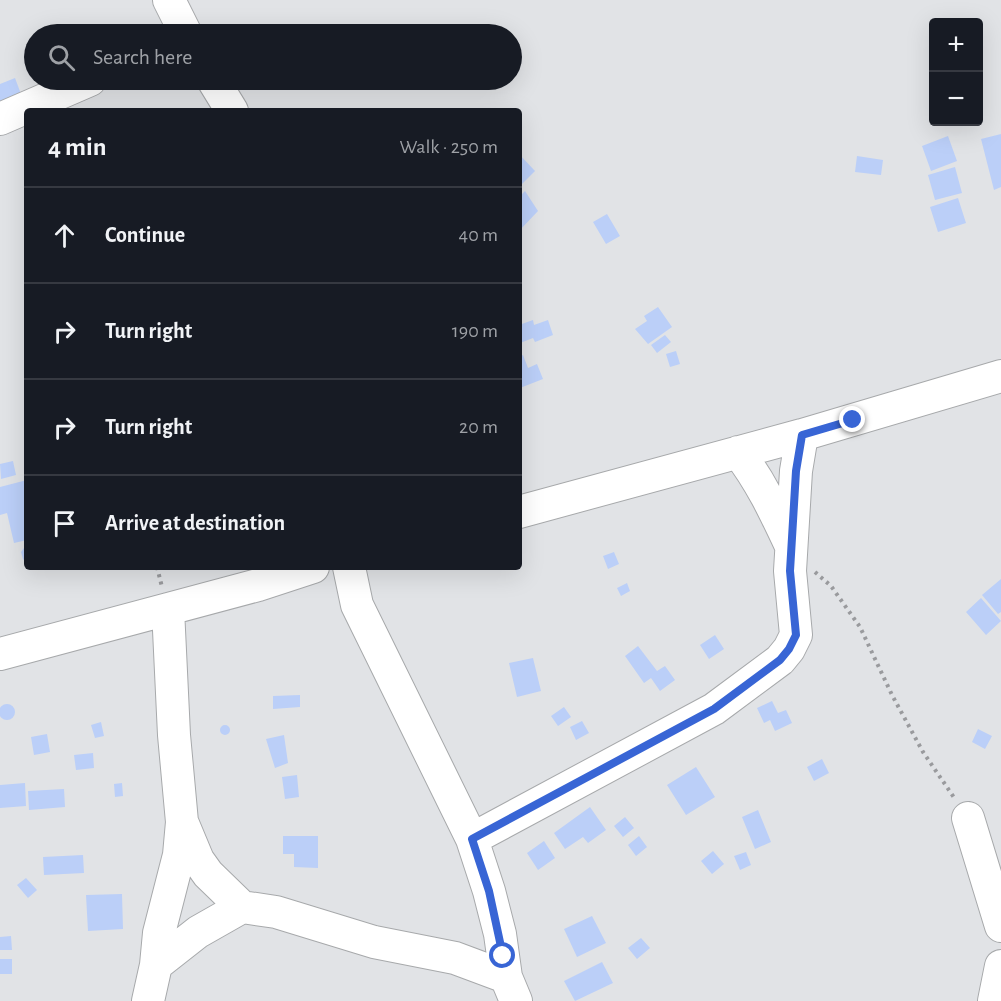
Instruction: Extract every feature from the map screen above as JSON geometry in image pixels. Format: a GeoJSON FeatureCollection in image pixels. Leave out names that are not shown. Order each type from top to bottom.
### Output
{"type":"FeatureCollection","features":[{"type":"Feature","properties":{"kind":"street"},"geometry":{"type":"LineString","coordinates":[[170,0],[181,24]]}},
{"type":"Feature","properties":{"kind":"street"},"geometry":{"type":"LineString","coordinates":[[0,118],[66,90]]}},
{"type":"Feature","properties":{"kind":"street"},"geometry":{"type":"LineString","coordinates":[[219,90],[230,108]]}},
{"type":"Feature","properties":{"kind":"street"},"geometry":{"type":"LineString","coordinates":[[522,511],[802,435],[1001,376]]}},
{"type":"Feature","properties":{"kind":"street"},"geometry":{"type":"LineString","coordinates":[[472,839],[714,709],[780,660],[789,649],[796,635],[790,571],[796,471],[802,435]]}},
{"type":"Feature","properties":{"kind":"street"},"geometry":{"type":"LineString","coordinates":[[738,452],[767,496],[791,553]]}},
{"type":"Feature","properties":{"kind":"street"},"geometry":{"type":"LineString","coordinates":[[0,654],[258,585],[304,570]]}},
{"type":"Feature","properties":{"kind":"street"},"geometry":{"type":"LineString","coordinates":[[351,570],[357,605],[472,839],[489,891],[511,989]]}},
{"type":"Feature","properties":{"kind":"street"},"geometry":{"type":"LineString","coordinates":[[148,1001],[156,964],[159,933],[179,855],[182,822],[174,735],[168,609]]}},
{"type":"Feature","properties":{"kind":"street"},"geometry":{"type":"LineString","coordinates":[[968,818],[1001,926]]}},
{"type":"Feature","properties":{"kind":"street"},"geometry":{"type":"LineString","coordinates":[[182,822],[198,860],[208,874],[242,907],[276,912],[374,942],[455,958],[511,989]]}},
{"type":"Feature","properties":{"kind":"street"},"geometry":{"type":"LineString","coordinates":[[156,964],[198,932],[242,907]]}},
{"type":"Feature","properties":{"kind":"street"},"geometry":{"type":"LineString","coordinates":[[994,1001],[1001,966]]}},
{"type":"Feature","properties":{"kind":"path"},"geometry":{"type":"LineString","coordinates":[[791,553],[831,586],[860,627],[892,696],[923,752],[968,818]]}},
{"type":"Feature","properties":{"kind":"building"},"geometry":{"type":"Polygon","coordinates":[[[15,78],[21,94],[0,103],[0,84],[15,78]]]}},
{"type":"Feature","properties":{"kind":"building"},"geometry":{"type":"Polygon","coordinates":[[[1001,134],[1001,187],[994,190],[981,139],[1001,134]]]}},
{"type":"Feature","properties":{"kind":"building"},"geometry":{"type":"Polygon","coordinates":[[[948,136],[957,161],[931,171],[922,146],[948,136]]]}},
{"type":"Feature","properties":{"kind":"building"},"geometry":{"type":"Polygon","coordinates":[[[857,156],[883,160],[881,175],[855,172],[857,156]]]}},
{"type":"Feature","properties":{"kind":"building"},"geometry":{"type":"Polygon","coordinates":[[[522,157],[535,171],[522,184],[522,157]]]}},
{"type":"Feature","properties":{"kind":"building"},"geometry":{"type":"Polygon","coordinates":[[[955,167],[962,193],[935,200],[928,175],[955,167]]]}},
{"type":"Feature","properties":{"kind":"building"},"geometry":{"type":"Polygon","coordinates":[[[525,191],[538,211],[522,228],[522,194],[525,191]]]}},
{"type":"Feature","properties":{"kind":"building"},"geometry":{"type":"Polygon","coordinates":[[[958,198],[966,223],[938,232],[930,207],[958,198]]]}},
{"type":"Feature","properties":{"kind":"building"},"geometry":{"type":"Polygon","coordinates":[[[607,214],[620,236],[606,244],[593,222],[607,214]]]}},
{"type":"Feature","properties":{"kind":"building"},"geometry":{"type":"Polygon","coordinates":[[[658,307],[672,327],[648,344],[635,329],[647,321],[644,316],[658,307]]]}},
{"type":"Feature","properties":{"kind":"building"},"geometry":{"type":"Polygon","coordinates":[[[533,320],[534,325],[548,320],[553,335],[535,342],[533,338],[522,342],[522,324],[533,320]]]}},
{"type":"Feature","properties":{"kind":"building"},"geometry":{"type":"Polygon","coordinates":[[[665,335],[671,342],[657,353],[651,345],[665,335]]]}},
{"type":"Feature","properties":{"kind":"building"},"geometry":{"type":"Polygon","coordinates":[[[676,351],[680,364],[670,367],[666,354],[676,351]]]}},
{"type":"Feature","properties":{"kind":"building"},"geometry":{"type":"Polygon","coordinates":[[[522,356],[528,368],[537,364],[543,379],[522,387],[522,356]]]}},
{"type":"Feature","properties":{"kind":"building"},"geometry":{"type":"Polygon","coordinates":[[[13,461],[16,475],[1,479],[0,464],[13,461]]]}},
{"type":"Feature","properties":{"kind":"building"},"geometry":{"type":"Polygon","coordinates":[[[24,481],[24,541],[14,543],[7,513],[0,515],[0,487],[24,481]]]}},
{"type":"Feature","properties":{"kind":"building"},"geometry":{"type":"Polygon","coordinates":[[[614,552],[619,564],[608,569],[603,556],[614,552]]]}},
{"type":"Feature","properties":{"kind":"building"},"geometry":{"type":"Polygon","coordinates":[[[1001,579],[1001,612],[998,614],[982,595],[1001,579]]]}},
{"type":"Feature","properties":{"kind":"building"},"geometry":{"type":"Polygon","coordinates":[[[627,583],[630,591],[621,596],[617,588],[627,583]]]}},
{"type":"Feature","properties":{"kind":"building"},"geometry":{"type":"Polygon","coordinates":[[[981,598],[1001,621],[986,635],[966,612],[981,598]]]}},
{"type":"Feature","properties":{"kind":"building"},"geometry":{"type":"Polygon","coordinates":[[[715,635],[724,649],[709,659],[700,645],[715,635]]]}},
{"type":"Feature","properties":{"kind":"building"},"geometry":{"type":"Polygon","coordinates":[[[638,646],[657,671],[665,666],[675,680],[660,691],[651,678],[644,683],[625,656],[638,646]]]}},
{"type":"Feature","properties":{"kind":"building"},"geometry":{"type":"Polygon","coordinates":[[[533,658],[541,691],[517,697],[509,663],[533,658]]]}},
{"type":"Feature","properties":{"kind":"building"},"geometry":{"type":"Polygon","coordinates":[[[300,695],[300,707],[273,709],[273,696],[300,695]]]}},
{"type":"Feature","properties":{"kind":"building"},"geometry":{"type":"Polygon","coordinates":[[[772,701],[778,713],[786,710],[792,723],[775,731],[770,720],[764,723],[757,708],[772,701]]]}},
{"type":"Feature","properties":{"kind":"building"},"geometry":{"type":"Polygon","coordinates":[[[7,704],[15,712],[7,720],[-1,712],[7,704]]]}},
{"type":"Feature","properties":{"kind":"building"},"geometry":{"type":"Polygon","coordinates":[[[564,707],[571,717],[558,726],[551,716],[564,707]]]}},
{"type":"Feature","properties":{"kind":"building"},"geometry":{"type":"Polygon","coordinates":[[[582,721],[589,733],[576,740],[570,727],[582,721]]]}},
{"type":"Feature","properties":{"kind":"building"},"geometry":{"type":"Polygon","coordinates":[[[101,722],[104,736],[95,738],[91,725],[101,722]]]}},
{"type":"Feature","properties":{"kind":"building"},"geometry":{"type":"Polygon","coordinates":[[[225,725],[229,726],[229,734],[225,735],[221,734],[220,730],[221,726],[225,725]]]}},
{"type":"Feature","properties":{"kind":"building"},"geometry":{"type":"Polygon","coordinates":[[[978,729],[992,736],[985,749],[972,742],[978,729]]]}},
{"type":"Feature","properties":{"kind":"building"},"geometry":{"type":"Polygon","coordinates":[[[47,734],[50,752],[34,755],[31,737],[47,734]]]}},
{"type":"Feature","properties":{"kind":"building"},"geometry":{"type":"Polygon","coordinates":[[[284,735],[288,763],[275,768],[266,739],[284,735]]]}},
{"type":"Feature","properties":{"kind":"building"},"geometry":{"type":"Polygon","coordinates":[[[93,753],[94,768],[76,770],[74,755],[93,753]]]}},
{"type":"Feature","properties":{"kind":"building"},"geometry":{"type":"Polygon","coordinates":[[[822,759],[829,773],[814,781],[807,767],[822,759]]]}},
{"type":"Feature","properties":{"kind":"building"},"geometry":{"type":"Polygon","coordinates":[[[696,767],[715,797],[686,815],[667,785],[696,767]]]}},
{"type":"Feature","properties":{"kind":"building"},"geometry":{"type":"Polygon","coordinates":[[[297,775],[299,797],[285,799],[282,777],[297,775]]]}},
{"type":"Feature","properties":{"kind":"building"},"geometry":{"type":"Polygon","coordinates":[[[25,783],[26,806],[0,808],[0,785],[25,783]]]}},
{"type":"Feature","properties":{"kind":"building"},"geometry":{"type":"Polygon","coordinates":[[[122,783],[123,796],[115,797],[114,784],[122,783]]]}},
{"type":"Feature","properties":{"kind":"building"},"geometry":{"type":"Polygon","coordinates":[[[64,789],[65,807],[29,810],[28,791],[64,789]]]}},
{"type":"Feature","properties":{"kind":"building"},"geometry":{"type":"Polygon","coordinates":[[[590,807],[606,830],[588,843],[583,837],[565,849],[554,833],[590,807]]]}},
{"type":"Feature","properties":{"kind":"building"},"geometry":{"type":"Polygon","coordinates":[[[758,810],[771,842],[755,849],[742,817],[758,810]]]}},
{"type":"Feature","properties":{"kind":"building"},"geometry":{"type":"Polygon","coordinates":[[[625,817],[634,828],[623,837],[614,826],[625,817]]]}},
{"type":"Feature","properties":{"kind":"building"},"geometry":{"type":"Polygon","coordinates":[[[283,836],[318,836],[318,868],[294,867],[294,854],[283,854],[283,836]]]}},
{"type":"Feature","properties":{"kind":"building"},"geometry":{"type":"Polygon","coordinates":[[[639,836],[647,847],[636,856],[628,845],[639,836]]]}},
{"type":"Feature","properties":{"kind":"building"},"geometry":{"type":"Polygon","coordinates":[[[544,841],[555,858],[538,870],[527,853],[544,841]]]}},
{"type":"Feature","properties":{"kind":"building"},"geometry":{"type":"Polygon","coordinates":[[[713,851],[724,864],[712,874],[701,861],[713,851]]]}},
{"type":"Feature","properties":{"kind":"building"},"geometry":{"type":"Polygon","coordinates":[[[746,852],[751,865],[740,870],[734,856],[746,852]]]}},
{"type":"Feature","properties":{"kind":"building"},"geometry":{"type":"Polygon","coordinates":[[[83,855],[84,873],[44,875],[43,857],[83,855]]]}},
{"type":"Feature","properties":{"kind":"building"},"geometry":{"type":"Polygon","coordinates":[[[26,878],[37,890],[28,898],[17,885],[26,878]]]}},
{"type":"Feature","properties":{"kind":"building"},"geometry":{"type":"Polygon","coordinates":[[[122,894],[123,929],[88,931],[86,895],[122,894]]]}},
{"type":"Feature","properties":{"kind":"building"},"geometry":{"type":"Polygon","coordinates":[[[592,916],[606,943],[577,957],[564,929],[592,916]]]}},
{"type":"Feature","properties":{"kind":"building"},"geometry":{"type":"Polygon","coordinates":[[[11,936],[12,950],[0,950],[0,937],[11,936]]]}},
{"type":"Feature","properties":{"kind":"building"},"geometry":{"type":"Polygon","coordinates":[[[641,938],[650,948],[637,959],[628,948],[641,938]]]}},
{"type":"Feature","properties":{"kind":"building"},"geometry":{"type":"Polygon","coordinates":[[[0,959],[12,959],[12,974],[0,974],[0,959]]]}},
{"type":"Feature","properties":{"kind":"building"},"geometry":{"type":"Polygon","coordinates":[[[602,962],[613,983],[575,1001],[564,981],[602,962]]]}},
{"type":"Feature","properties":{"kind":"route"},"geometry":{"type":"LineString","coordinates":[[503,956],[489,891],[472,839],[714,709],[780,660],[796,635],[790,571],[796,471],[802,435],[853,420]]}}]}
